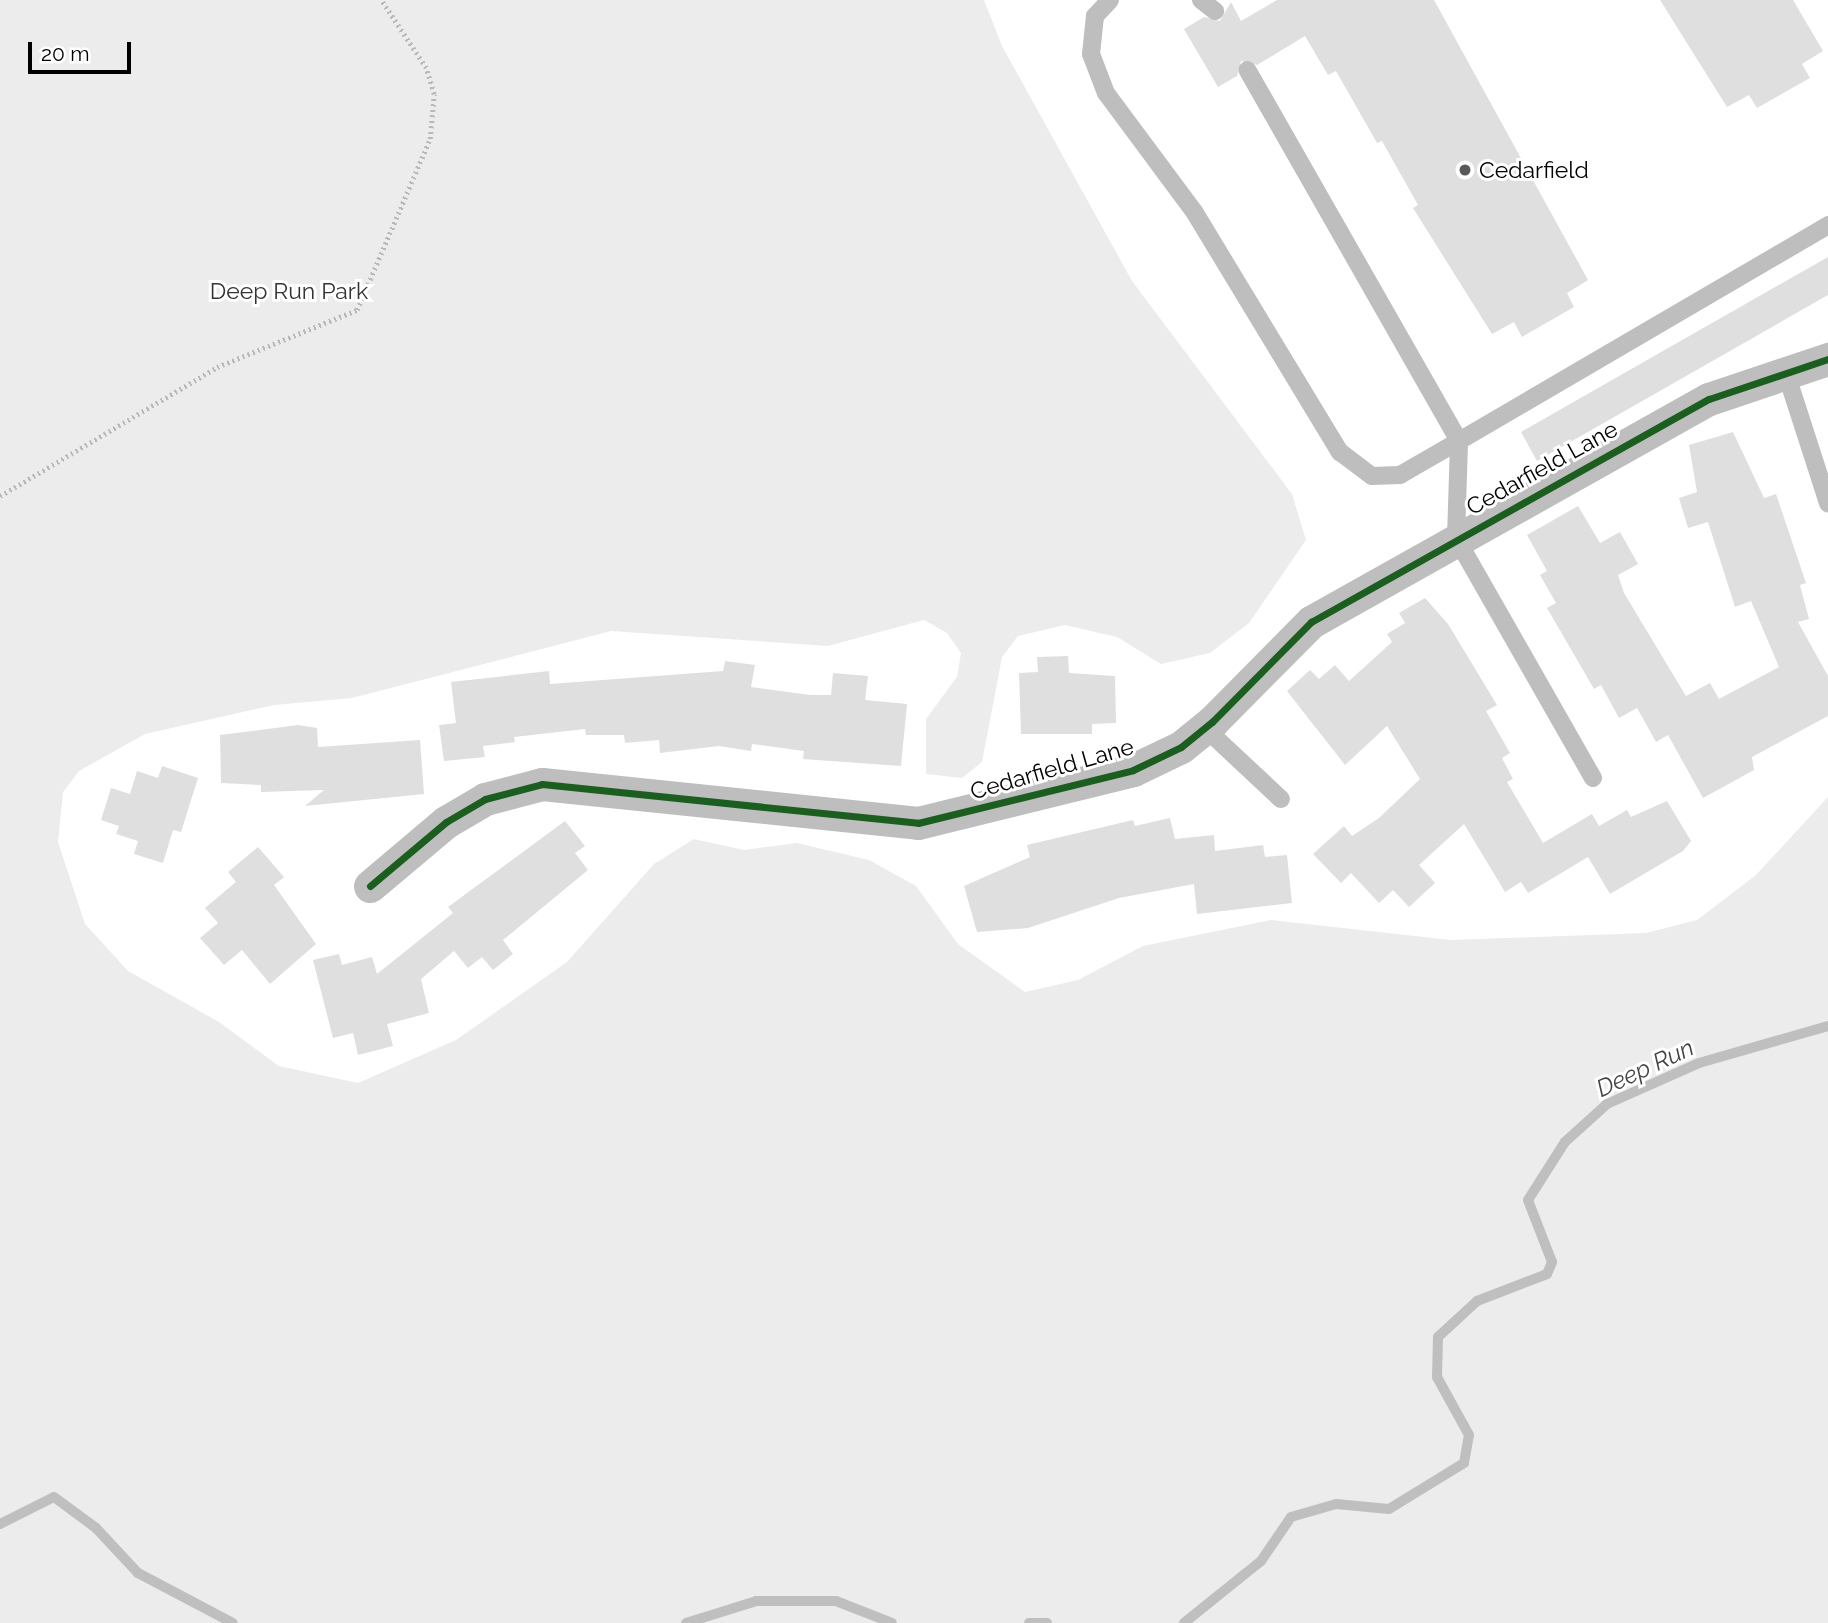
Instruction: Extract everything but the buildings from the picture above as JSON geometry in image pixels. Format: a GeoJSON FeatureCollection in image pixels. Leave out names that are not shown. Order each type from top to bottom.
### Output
{"type":"FeatureCollection","features":[{"type":"Feature","properties":{"kind":"street","name":"Cedarfield Lane"},"geometry":{"type":"LineString","coordinates":[[370,886],[446,821],[485,799],[542,784],[918,822],[1133,770],[1205,728],[1311,622],[1456,538],[1709,399],[1828,359]]}},
{"type":"Feature","properties":{"kind":"lane"},"geometry":{"type":"LineString","coordinates":[[1111,0],[1095,16],[1090,54],[1106,93],[1195,213],[1340,452],[1372,476],[1400,475],[1828,226]]}},
{"type":"Feature","properties":{"kind":"lane"},"geometry":{"type":"LineString","coordinates":[[1247,71],[1459,441],[1456,538],[1593,778]]}},
{"type":"Feature","properties":{"kind":"lane"},"geometry":{"type":"LineString","coordinates":[[1786,373],[1828,503]]}},
{"type":"Feature","properties":{"kind":"lane"},"geometry":{"type":"LineString","coordinates":[[1205,728],[1281,799]]}},
{"type":"Feature","properties":{"kind":"path"},"geometry":{"type":"LineString","coordinates":[[0,496],[217,367],[357,310],[430,139],[434,94],[426,68],[381,0]]}},
{"type":"Feature","properties":{"kind":"green space","name":"Deep Run Park"},"geometry":{"type":"Polygon","coordinates":[[[0,0],[984,0],[1002,46],[1132,281],[1292,494],[1306,540],[1249,623],[1210,653],[1161,664],[1117,637],[1065,625],[1018,636],[1002,657],[982,762],[962,778],[926,774],[926,719],[957,677],[961,653],[947,633],[924,620],[828,646],[611,631],[352,698],[274,705],[145,734],[79,771],[63,792],[58,842],[85,924],[128,971],[219,1022],[279,1066],[358,1083],[456,1040],[567,962],[654,864],[694,839],[744,850],[797,843],[869,860],[916,886],[958,944],[1025,992],[1078,980],[1143,946],[1271,920],[1451,940],[1646,933],[1697,920],[1756,875],[1828,797],[1828,1623],[0,1623],[0,0]]]}},
{"type":"Feature","properties":{"kind":"waterway","name":"Deep Run"},"geometry":{"type":"LineString","coordinates":[[1184,1623],[1261,1561],[1291,1517],[1336,1504],[1389,1509],[1464,1463],[1469,1435],[1437,1377],[1438,1337],[1477,1301],[1547,1274],[1552,1262],[1528,1200],[1565,1142],[1607,1104],[1699,1063],[1828,1026]]}},
{"type":"Feature","properties":{"kind":"waterway","name":"Deep Run"},"geometry":{"type":"LineString","coordinates":[[0,1524],[54,1497],[96,1528],[138,1573],[233,1623]]}},
{"type":"Feature","properties":{"kind":"waterway","name":"Deep Run"},"geometry":{"type":"LineString","coordinates":[[686,1623],[756,1601],[836,1601],[892,1623]]}},
{"type":"Feature","properties":{"kind":"waterway","name":"Deep Run"},"geometry":{"type":"LineString","coordinates":[[1029,1623],[1047,1623]]}},
{"type":"Feature","properties":{"kind":"cycle path"},"geometry":{"type":"LineString","coordinates":[[370,886],[446,822],[485,799],[542,784],[918,823],[1133,770],[1181,747],[1212,722],[1311,622],[1709,399],[1828,359]]}},
{"type":"Feature","properties":{"kind":"place","name":"Cedarfield"},"geometry":{"type":"Point","coordinates":[1465,170]}}]}
